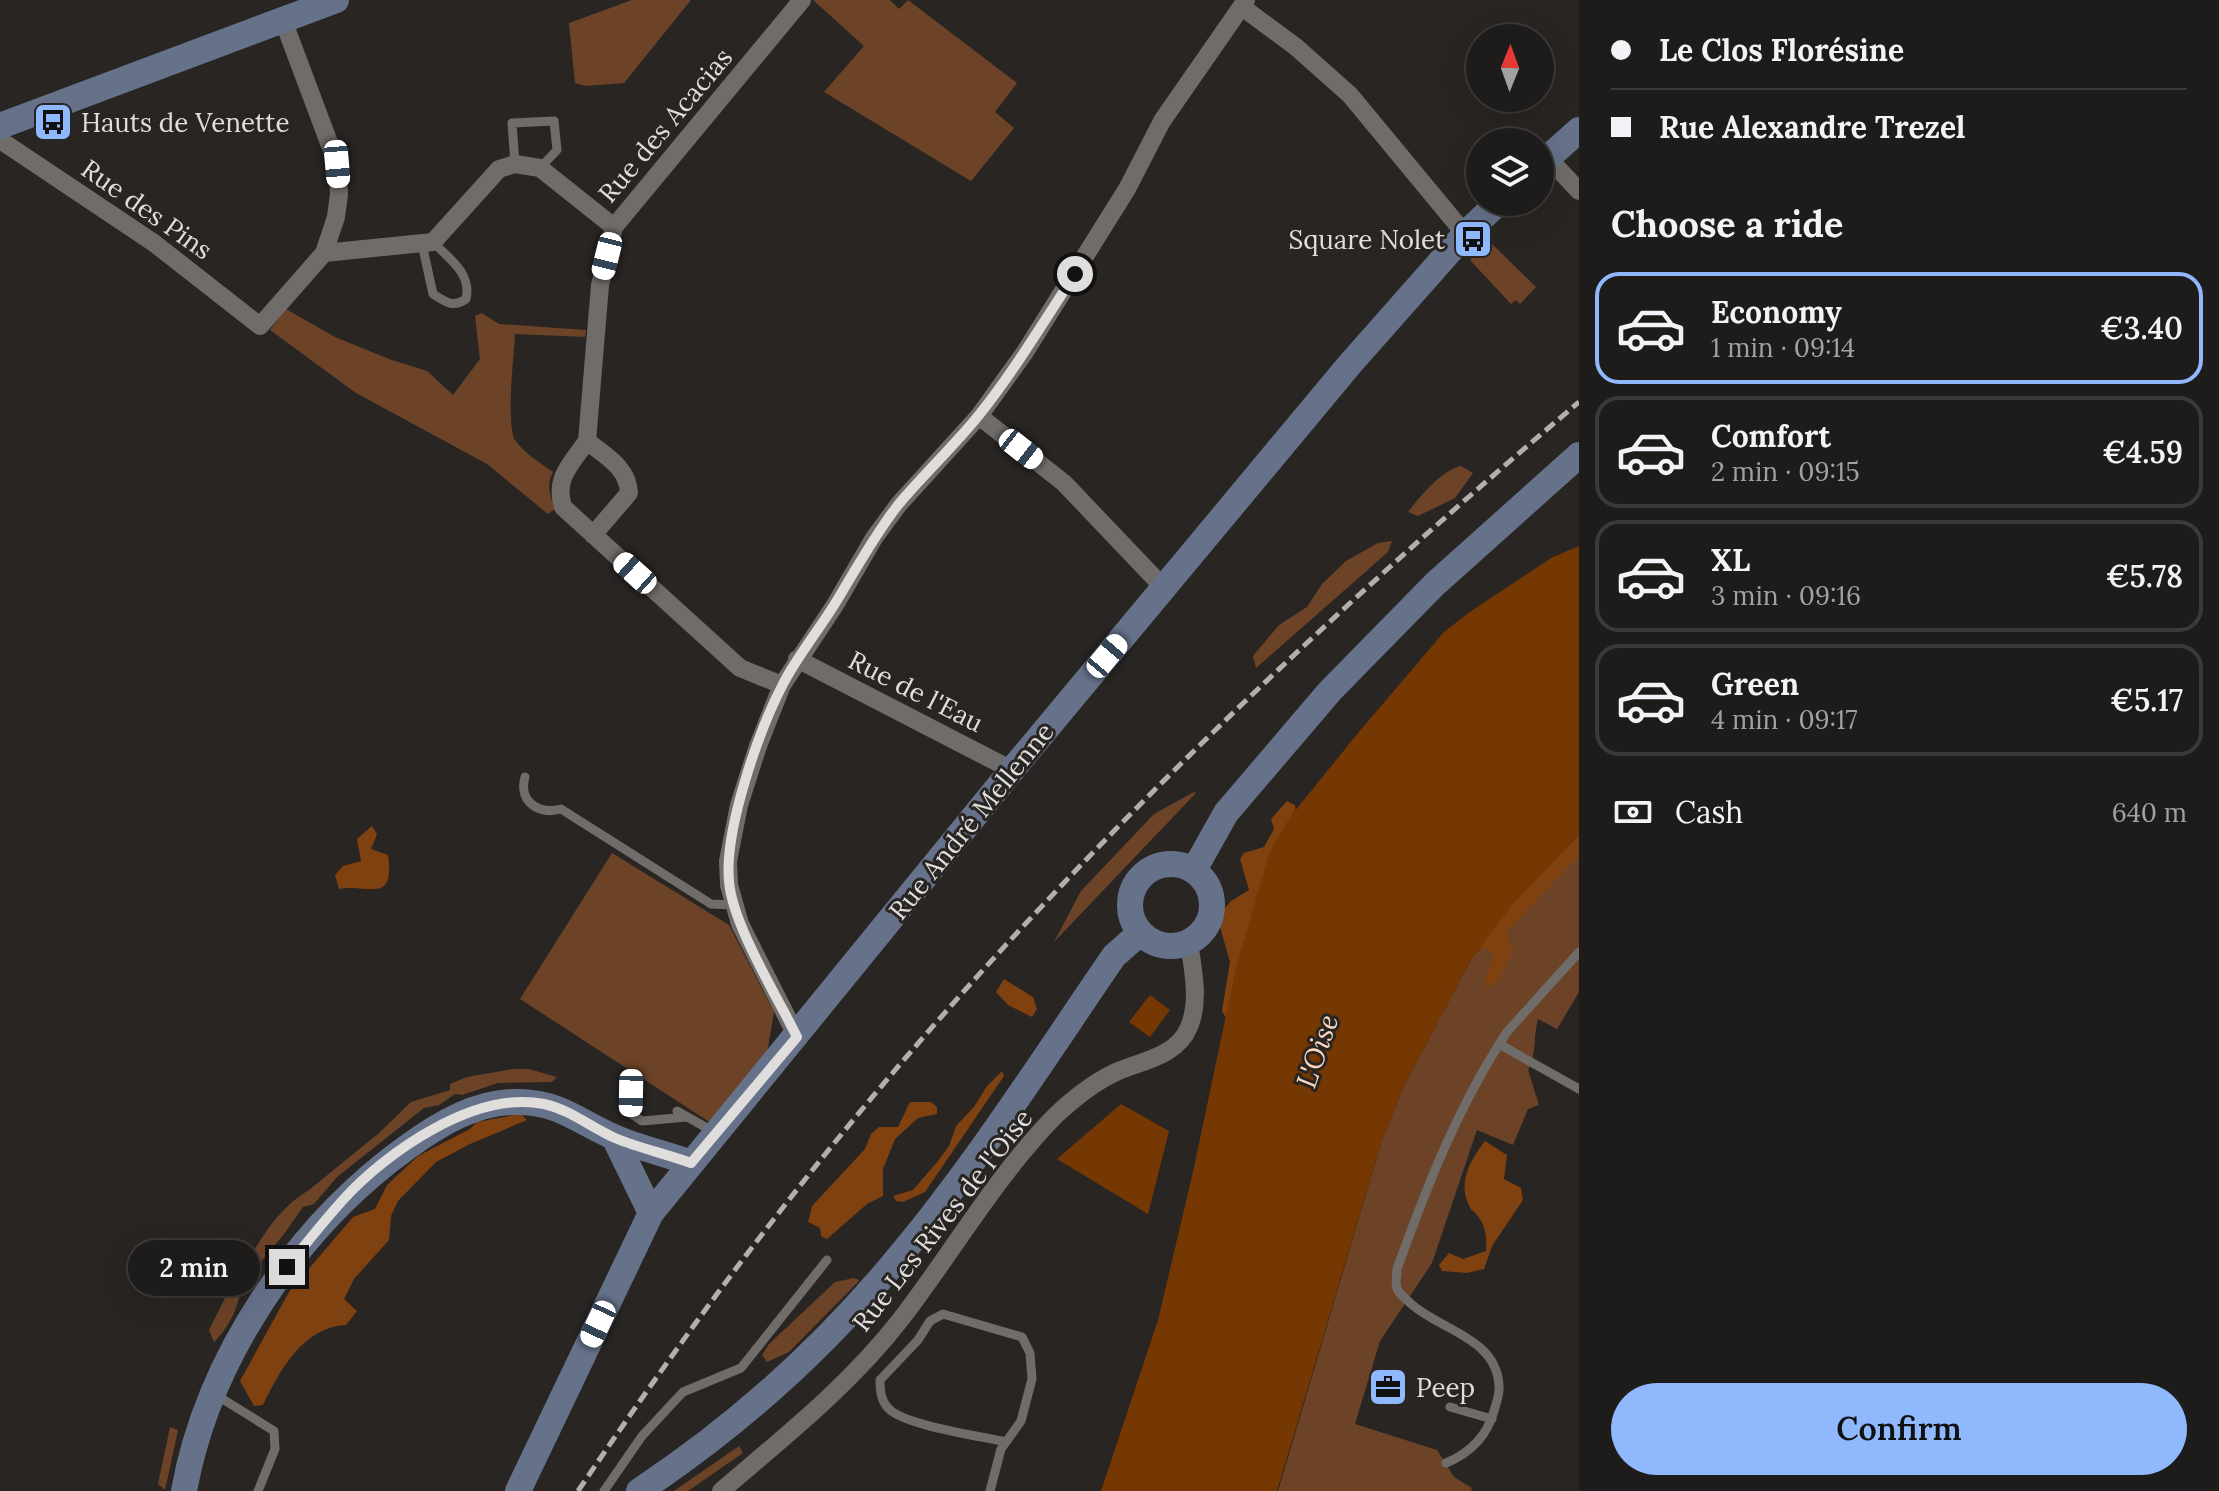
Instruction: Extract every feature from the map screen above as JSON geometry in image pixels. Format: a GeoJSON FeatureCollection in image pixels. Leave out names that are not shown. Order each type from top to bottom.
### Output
{"type":"FeatureCollection","features":[{"type":"Feature","properties":{"kind":"street"},"geometry":{"type":"LineString","coordinates":[[0,126],[336,0]]}},
{"type":"Feature","properties":{"kind":"street","name":"Rue des Acacias"},"geometry":{"type":"LineString","coordinates":[[587,441],[600,285],[614,227],[802,0]]}},
{"type":"Feature","properties":{"kind":"street"},"geometry":{"type":"LineString","coordinates":[[797,1037],[740,924],[729,885],[732,831],[758,746],[782,685],[835,605],[874,538],[899,504],[979,416],[1025,352],[1127,189],[1162,121],[1244,4],[1350,95],[1465,234]]}},
{"type":"Feature","properties":{"kind":"street"},"geometry":{"type":"LineString","coordinates":[[283,20],[337,164],[339,194],[336,217],[324,253],[427,243],[499,169],[515,164],[540,168],[614,227]]}},
{"type":"Feature","properties":{"kind":"street"},"geometry":{"type":"LineString","coordinates":[[1554,153],[1579,130]]}},
{"type":"Feature","properties":{"kind":"street","name":"Rue des Pins"},"geometry":{"type":"LineString","coordinates":[[0,140],[154,243],[260,326],[324,253]]}},
{"type":"Feature","properties":{"kind":"street"},"geometry":{"type":"LineString","coordinates":[[1554,170],[1579,191]]}},
{"type":"Feature","properties":{"kind":"street","name":"Rue André Mellenne"},"geometry":{"type":"LineString","coordinates":[[518,1491],[651,1213],[1012,770],[1350,364],[1484,216]]}},
{"type":"Feature","properties":{"kind":"street"},"geometry":{"type":"LineString","coordinates":[[979,416],[1064,483],[1164,588]]}},
{"type":"Feature","properties":{"kind":"street"},"geometry":{"type":"LineString","coordinates":[[593,535],[629,493],[629,480],[623,470],[587,441],[561,479],[559,493],[563,507],[593,535],[740,668],[782,685]]}},
{"type":"Feature","properties":{"kind":"street"},"geometry":{"type":"LineString","coordinates":[[1194,870],[1226,813],[1330,691],[1435,584],[1579,455]]}},
{"type":"Feature","properties":{"kind":"street","name":"Rue de l'Eau"},"geometry":{"type":"LineString","coordinates":[[797,659],[1012,770]]}},
{"type":"Feature","properties":{"kind":"street"},"geometry":{"type":"LineString","coordinates":[[1169,863],[1194,870],[1210,889],[1213,902],[1207,926],[1189,943],[1163,946],[1140,933],[1130,909],[1136,884],[1156,866],[1169,863]]}},
{"type":"Feature","properties":{"kind":"street"},"geometry":{"type":"LineString","coordinates":[[639,1491],[711,1440],[758,1401],[814,1351],[854,1308],[904,1252],[977,1155],[1114,956],[1140,933]]}},
{"type":"Feature","properties":{"kind":"street","name":"Rue Les Rives de l'Oise"},"geometry":{"type":"LineString","coordinates":[[721,1491],[833,1394],[899,1322],[1026,1149],[1057,1115],[1083,1092],[1112,1074],[1168,1053],[1189,1028],[1196,987],[1189,943]]}},
{"type":"Feature","properties":{"kind":"street"},"geometry":{"type":"LineString","coordinates":[[184,1491],[197,1437],[213,1393],[255,1312],[287,1267],[344,1199],[383,1165],[428,1133],[465,1113],[491,1104],[543,1104],[570,1112],[614,1137],[691,1163]]}},
{"type":"Feature","properties":{"kind":"street"},"geometry":{"type":"LineString","coordinates":[[614,1137],[651,1213]]}},
{"type":"Feature","properties":{"kind":"lane"},"geometry":{"type":"LineString","coordinates":[[515,164],[512,123],[554,121],[557,150],[540,168]]}},
{"type":"Feature","properties":{"kind":"lane"},"geometry":{"type":"LineString","coordinates":[[427,243],[463,273],[469,287],[466,299],[459,304],[447,304],[433,294],[427,243]]}},
{"type":"Feature","properties":{"kind":"lane"},"geometry":{"type":"LineString","coordinates":[[525,777],[525,799],[531,805],[551,812],[561,809],[711,904],[735,905]]}},
{"type":"Feature","properties":{"kind":"lane"},"geometry":{"type":"LineString","coordinates":[[1446,1463],[1464,1456],[1482,1438],[1492,1419],[1500,1387],[1493,1364],[1484,1349],[1416,1308],[1402,1296],[1396,1287],[1397,1269],[1454,1123],[1499,1044],[1579,952]]}},
{"type":"Feature","properties":{"kind":"lane"},"geometry":{"type":"LineString","coordinates":[[1499,1044],[1579,1089]]}},
{"type":"Feature","properties":{"kind":"lane"},"geometry":{"type":"LineString","coordinates":[[628,1074],[634,1078],[635,1084],[631,1093],[630,1113],[635,1118],[642,1121],[687,1117]]}},
{"type":"Feature","properties":{"kind":"lane"},"geometry":{"type":"LineString","coordinates":[[677,1111],[717,1133]]}},
{"type":"Feature","properties":{"kind":"lane"},"geometry":{"type":"LineString","coordinates":[[604,1491],[642,1436],[683,1392],[741,1368],[827,1260]]}},
{"type":"Feature","properties":{"kind":"lane"},"geometry":{"type":"LineString","coordinates":[[990,1491],[1001,1449],[1006,1442],[1021,1421],[1032,1379],[1030,1353],[1022,1337],[943,1314],[930,1321],[918,1340],[880,1380],[880,1395],[889,1409],[907,1419],[1006,1442]]}},
{"type":"Feature","properties":{"kind":"lane"},"geometry":{"type":"LineString","coordinates":[[213,1393],[274,1431],[275,1449],[258,1491]]}},
{"type":"Feature","properties":{"kind":"lane"},"geometry":{"type":"LineString","coordinates":[[1450,1407],[1492,1419]]}},
{"type":"Feature","properties":{"kind":"shaded area"},"geometry":{"type":"Polygon","coordinates":[[[632,0],[691,0],[624,83],[585,86],[575,83],[569,23],[632,0]]]}},
{"type":"Feature","properties":{"kind":"shaded area"},"geometry":{"type":"Polygon","coordinates":[[[813,0],[890,0],[899,9],[908,0],[1017,83],[995,112],[1014,128],[971,181],[824,92],[864,46],[813,0]]]}},
{"type":"Feature","properties":{"kind":"shaded area"},"geometry":{"type":"Polygon","coordinates":[[[1489,241],[1536,287],[1520,304],[1516,300],[1511,304],[1470,260],[1489,241]]]}},
{"type":"Feature","properties":{"kind":"shaded area"},"geometry":{"type":"Polygon","coordinates":[[[286,309],[335,337],[427,371],[453,395],[480,359],[475,316],[482,313],[499,324],[586,330],[585,337],[515,334],[512,432],[515,440],[532,458],[553,472],[549,486],[555,509],[548,514],[487,464],[356,393],[270,330],[286,309]]]}},
{"type":"Feature","properties":{"kind":"shaded area"},"geometry":{"type":"Polygon","coordinates":[[[1461,466],[1473,473],[1455,498],[1418,516],[1408,512],[1439,478],[1461,466]]]}},
{"type":"Feature","properties":{"kind":"shaded area"},"geometry":{"type":"Polygon","coordinates":[[[1392,541],[1388,552],[1256,668],[1253,656],[1279,625],[1307,607],[1322,584],[1346,561],[1378,543],[1392,541]]]}},
{"type":"Feature","properties":{"kind":"shaded area"},"geometry":{"type":"Polygon","coordinates":[[[1194,792],[1054,942],[1081,891],[1154,814],[1194,792]]]}},
{"type":"Feature","properties":{"kind":"shaded area"},"geometry":{"type":"Polygon","coordinates":[[[1287,801],[1295,805],[1296,817],[1229,1023],[1222,1011],[1230,962],[1220,927],[1223,910],[1249,890],[1240,859],[1244,853],[1264,847],[1274,829],[1271,819],[1287,801]]]}},
{"type":"Feature","properties":{"kind":"shaded area"},"geometry":{"type":"Polygon","coordinates":[[[372,826],[377,834],[371,849],[388,855],[387,881],[377,889],[339,889],[335,875],[343,866],[361,861],[357,839],[372,826]]]}},
{"type":"Feature","properties":{"kind":"shaded area"},"geometry":{"type":"Polygon","coordinates":[[[1579,835],[1579,992],[1557,1029],[1538,1019],[1533,1057],[1528,1070],[1539,1105],[1528,1109],[1513,1145],[1477,1130],[1432,1263],[1380,1341],[1355,1424],[1437,1450],[1454,1477],[1472,1488],[1471,1491],[1278,1491],[1382,1140],[1403,1088],[1470,961],[1512,905],[1579,835]]]}},
{"type":"Feature","properties":{"kind":"shaded area"},"geometry":{"type":"Polygon","coordinates":[[[1579,837],[1579,855],[1506,933],[1513,950],[1498,981],[1486,989],[1485,982],[1494,952],[1479,948],[1483,936],[1547,863],[1579,837]]]}},
{"type":"Feature","properties":{"kind":"shaded area"},"geometry":{"type":"Polygon","coordinates":[[[612,853],[729,925],[774,1012],[767,1054],[711,1123],[520,999],[612,853]]]}},
{"type":"Feature","properties":{"kind":"shaded area"},"geometry":{"type":"Polygon","coordinates":[[[1004,979],[1033,997],[1037,1009],[1032,1017],[1008,1005],[996,992],[1004,979]]]}},
{"type":"Feature","properties":{"kind":"shaded area"},"geometry":{"type":"Polygon","coordinates":[[[529,1069],[557,1077],[552,1082],[498,1083],[462,1095],[455,1094],[439,1105],[424,1108],[337,1177],[314,1204],[303,1207],[254,1270],[241,1273],[278,1216],[379,1133],[411,1102],[450,1090],[450,1084],[467,1077],[529,1069]]]}},
{"type":"Feature","properties":{"kind":"shaded area"},"geometry":{"type":"Polygon","coordinates":[[[1002,1071],[1004,1076],[925,1192],[903,1202],[896,1201],[893,1196],[913,1190],[938,1161],[949,1146],[956,1126],[1002,1071]]]}},
{"type":"Feature","properties":{"kind":"shaded area"},"geometry":{"type":"Polygon","coordinates":[[[910,1102],[931,1102],[937,1107],[937,1114],[918,1118],[895,1139],[883,1169],[883,1196],[867,1204],[827,1239],[821,1236],[820,1228],[808,1222],[812,1206],[865,1149],[871,1134],[879,1127],[898,1127],[910,1102]]]}},
{"type":"Feature","properties":{"kind":"shaded area"},"geometry":{"type":"Polygon","coordinates":[[[521,1114],[527,1120],[436,1162],[398,1201],[391,1216],[389,1240],[354,1279],[344,1299],[357,1311],[346,1325],[317,1333],[305,1342],[285,1365],[263,1405],[254,1406],[240,1381],[289,1292],[353,1217],[375,1209],[387,1185],[418,1156],[470,1129],[477,1122],[521,1114]]]}},
{"type":"Feature","properties":{"kind":"shaded area"},"geometry":{"type":"Polygon","coordinates":[[[1485,1141],[1507,1155],[1504,1179],[1521,1188],[1523,1200],[1492,1246],[1484,1269],[1467,1273],[1442,1271],[1439,1265],[1449,1253],[1463,1259],[1486,1251],[1484,1228],[1470,1208],[1464,1188],[1471,1163],[1485,1141]]]}},
{"type":"Feature","properties":{"kind":"shaded area"},"geometry":{"type":"Polygon","coordinates":[[[854,1278],[858,1282],[789,1352],[767,1362],[762,1355],[769,1344],[835,1282],[854,1278]]]}},
{"type":"Feature","properties":{"kind":"shaded area"},"geometry":{"type":"Polygon","coordinates":[[[231,1286],[240,1292],[237,1305],[214,1342],[209,1330],[231,1286]]]}},
{"type":"Feature","properties":{"kind":"shaded area"},"geometry":{"type":"Polygon","coordinates":[[[170,1427],[178,1430],[165,1490],[158,1484],[170,1427]]]}},
{"type":"Feature","properties":{"kind":"shaded area"},"geometry":{"type":"Polygon","coordinates":[[[739,1446],[743,1453],[688,1491],[674,1491],[739,1446]]]}},
{"type":"Feature","properties":{"kind":"water","name":"L'Oise"},"geometry":{"type":"Polygon","coordinates":[[[1579,546],[1579,835],[1512,905],[1470,961],[1403,1088],[1382,1140],[1277,1491],[1101,1491],[1158,1320],[1236,968],[1270,851],[1290,817],[1444,632],[1553,557],[1579,546]]]}},
{"type":"Feature","properties":{"kind":"water"},"geometry":{"type":"Polygon","coordinates":[[[1150,995],[1170,1010],[1150,1037],[1129,1022],[1150,995]]]}},
{"type":"Feature","properties":{"kind":"water"},"geometry":{"type":"Polygon","coordinates":[[[1121,1104],[1169,1131],[1148,1214],[1057,1159],[1121,1104]]]}},
{"type":"Feature","properties":{"kind":"railway"},"geometry":{"type":"LineString","coordinates":[[578,1491],[760,1236],[969,985],[1163,781],[1264,683],[1367,587],[1579,402]]}},
{"type":"Feature","properties":{"kind":"place","name":"Hauts de Venette"},"geometry":{"type":"Point","coordinates":[53,122]}},
{"type":"Feature","properties":{"kind":"place","name":"Square Nolet"},"geometry":{"type":"Point","coordinates":[1473,239]}},
{"type":"Feature","properties":{"kind":"place","name":"Peep"},"geometry":{"type":"Point","coordinates":[1388,1387]}},
{"type":"Feature","properties":{"kind":"route"},"geometry":{"type":"LineString","coordinates":[[287,1267],[344,1199],[383,1165],[428,1133],[465,1113],[491,1104],[543,1104],[570,1112],[614,1137],[691,1163],[797,1037],[740,924],[729,885],[732,831],[758,746],[782,685],[835,605],[874,538],[899,504],[979,416],[1075,274]]}}]}
